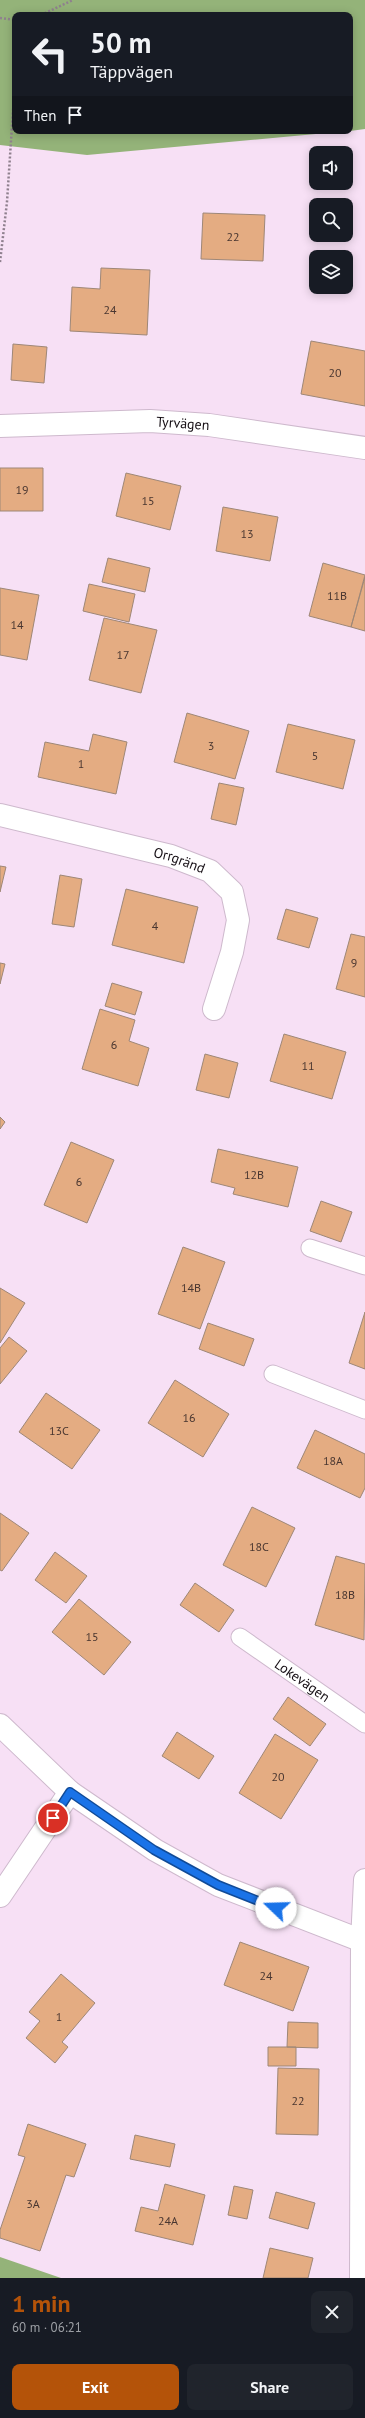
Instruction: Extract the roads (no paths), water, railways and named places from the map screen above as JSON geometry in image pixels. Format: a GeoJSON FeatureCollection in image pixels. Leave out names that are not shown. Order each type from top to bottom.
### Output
{"type":"FeatureCollection","features":[{"type":"Feature","properties":{"kind":"street","name":"Tyrvägen"},"geometry":{"type":"LineString","coordinates":[[0,426],[150,421],[238,429],[365,448]]}},
{"type":"Feature","properties":{"kind":"street","name":"Orrgränd"},"geometry":{"type":"LineString","coordinates":[[0,815],[171,856],[210,871],[232,892],[238,920],[232,952],[214,1009]]}},
{"type":"Feature","properties":{"kind":"street"},"geometry":{"type":"LineString","coordinates":[[0,1725],[70,1792],[154,1850],[218,1885],[364,1942]]}},
{"type":"Feature","properties":{"kind":"street"},"geometry":{"type":"LineString","coordinates":[[0,1896],[70,1792]]}},
{"type":"Feature","properties":{"kind":"street"},"geometry":{"type":"LineString","coordinates":[[362,2273],[365,1880]]}},
{"type":"Feature","properties":{"kind":"lane"},"geometry":{"type":"LineString","coordinates":[[310,1248],[365,1266]]}},
{"type":"Feature","properties":{"kind":"lane"},"geometry":{"type":"LineString","coordinates":[[273,1374],[365,1410]]}},
{"type":"Feature","properties":{"kind":"lane","name":"Lokevägen"},"geometry":{"type":"LineString","coordinates":[[240,1637],[365,1724]]}}]}
